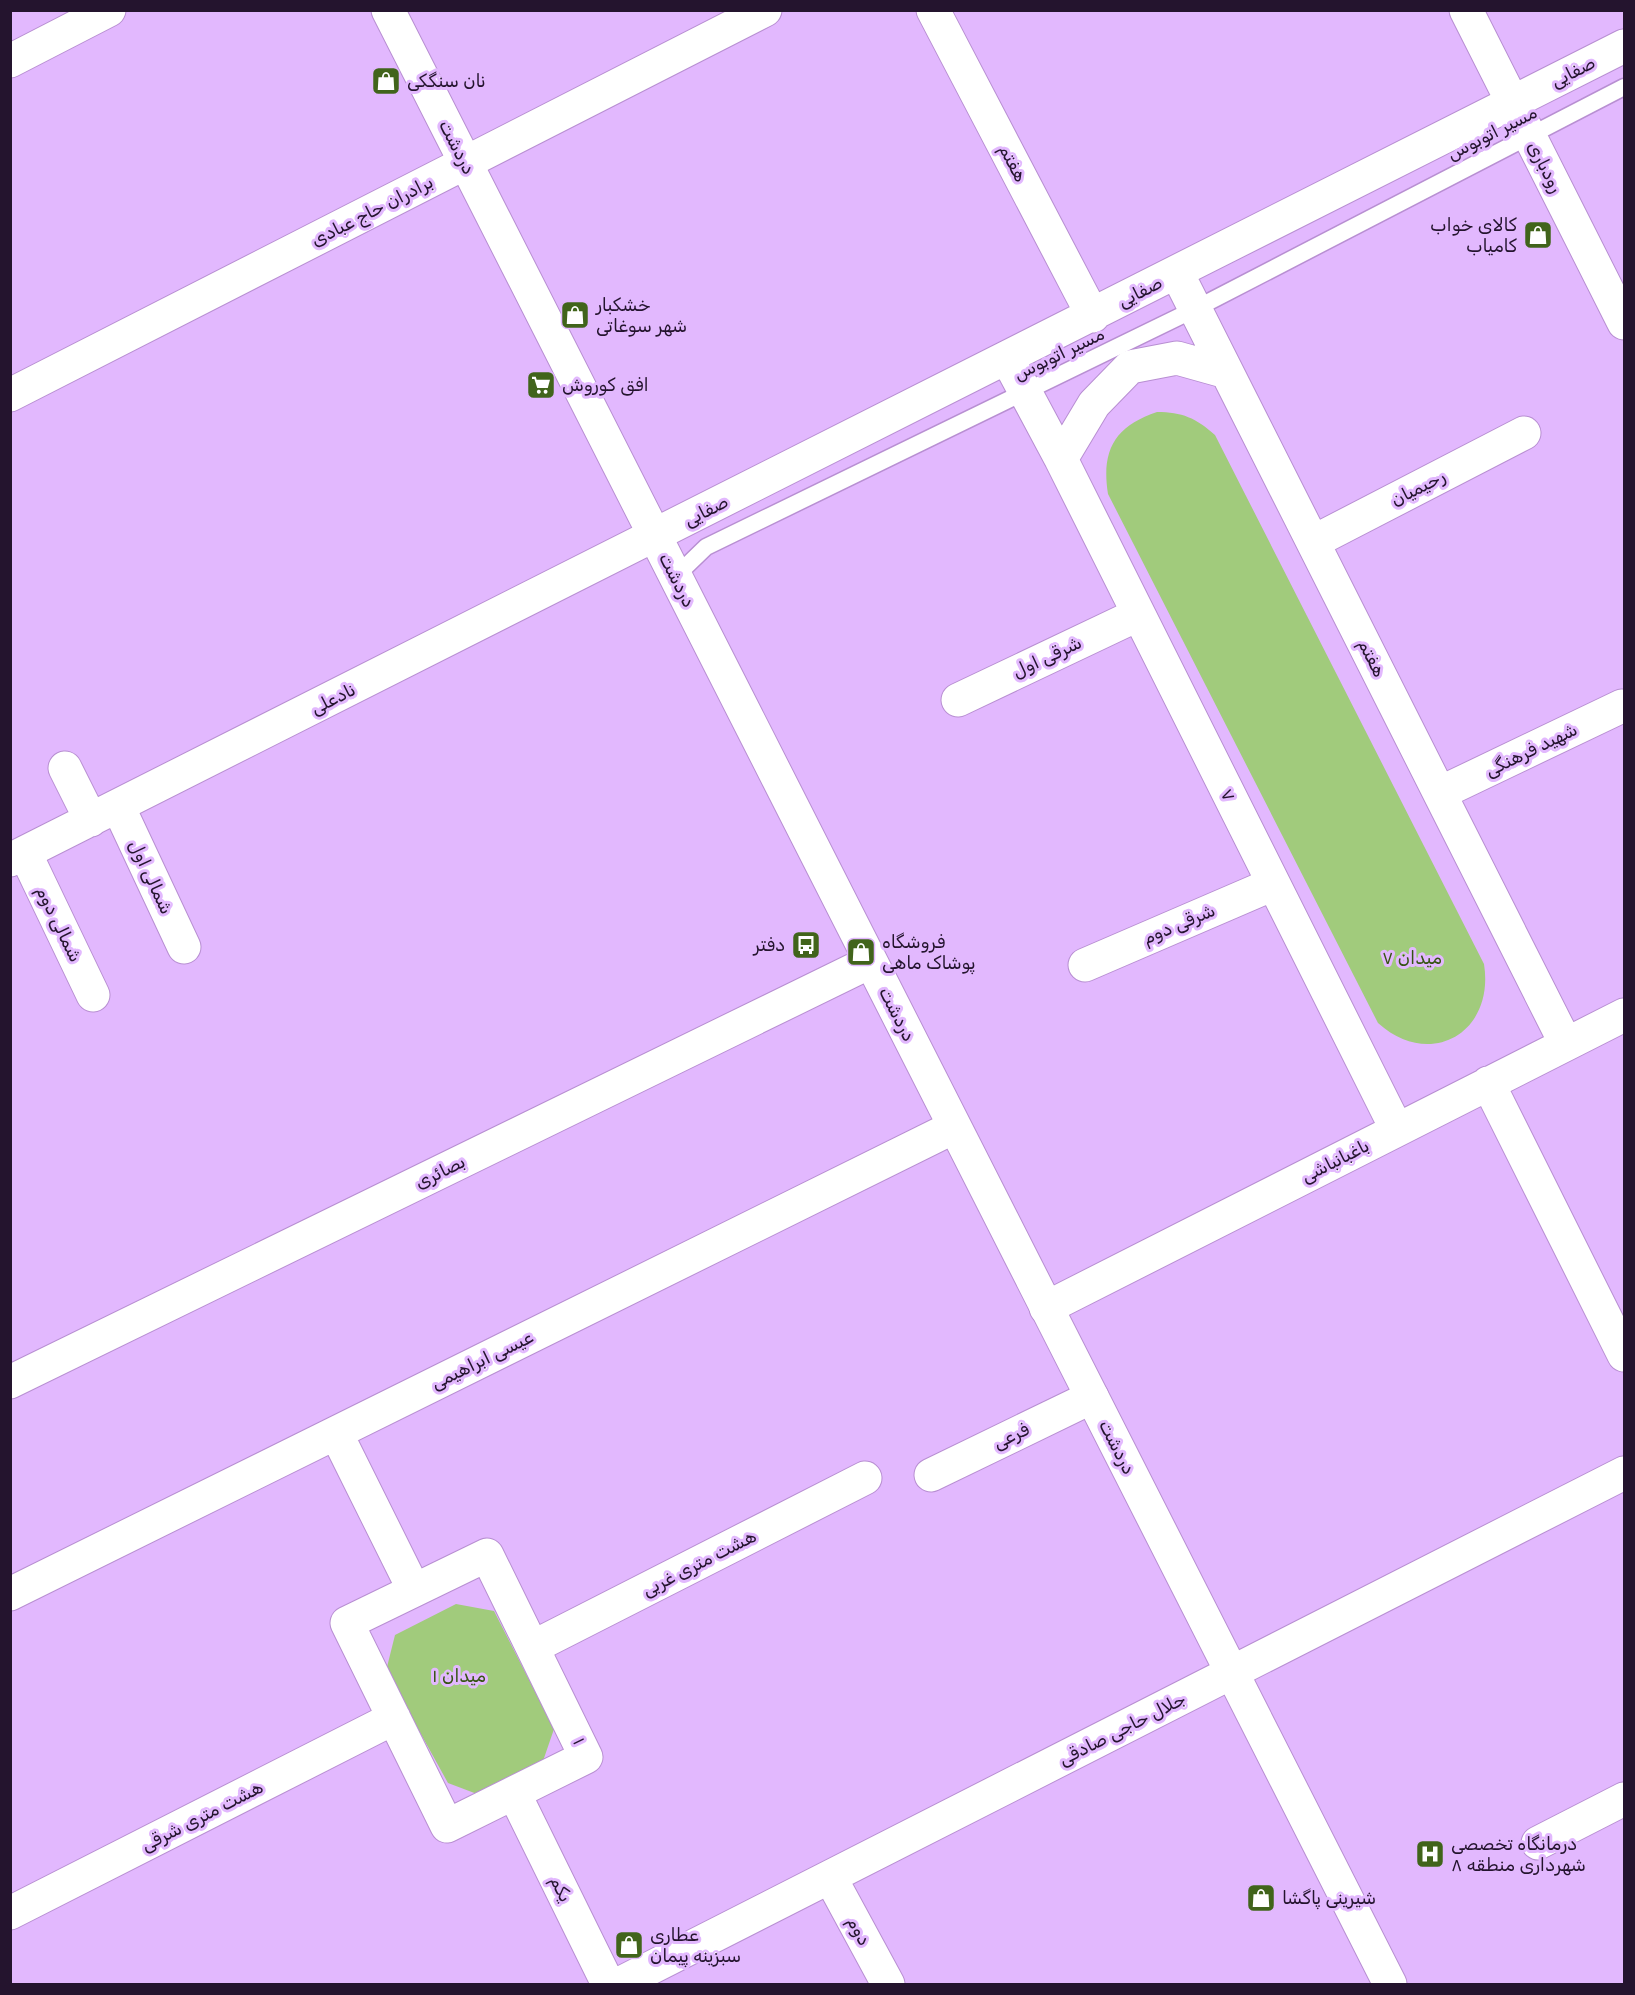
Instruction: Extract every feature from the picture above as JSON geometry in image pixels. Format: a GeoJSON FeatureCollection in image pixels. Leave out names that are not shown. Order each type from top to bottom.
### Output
{"type":"FeatureCollection","features":[{"type":"Feature","properties":{"kind":"street"},"geometry":{"type":"LineString","coordinates":[[10,61],[109,10]]}},
{"type":"Feature","properties":{"kind":"street","name":"دردشت"},"geometry":{"type":"LineString","coordinates":[[388,10],[1389,1984]]}},
{"type":"Feature","properties":{"kind":"street","name":"برادران حاج عبادی"},"geometry":{"type":"LineString","coordinates":[[10,395],[765,10]]}},
{"type":"Feature","properties":{"kind":"street","name":"هفتم"},"geometry":{"type":"LineString","coordinates":[[933,10],[1093,316]]}},
{"type":"Feature","properties":{"kind":"street","name":"رودباری"},"geometry":{"type":"LineString","coordinates":[[1466,10],[1624,323]]}},
{"type":"Feature","properties":{"kind":"street","name":"صفایی"},"geometry":{"type":"LineString","coordinates":[[655,537],[1624,46]]}},
{"type":"Feature","properties":{"kind":"street","name":"هفتم"},"geometry":{"type":"LineString","coordinates":[[1177,273],[1566,1044]]}},
{"type":"Feature","properties":{"kind":"street","name":"۷"},"geometry":{"type":"LineString","coordinates":[[1007,358],[1061,459],[1137,615],[1397,1130]]}},
{"type":"Feature","properties":{"kind":"street"},"geometry":{"type":"LineString","coordinates":[[1061,459],[1094,404],[1130,367],[1177,358],[1227,372]]}},
{"type":"Feature","properties":{"kind":"street","name":"رحیمیان"},"geometry":{"type":"LineString","coordinates":[[1313,542],[1524,433]]}},
{"type":"Feature","properties":{"kind":"street","name":"نادعلی"},"geometry":{"type":"LineString","coordinates":[[18,857],[655,537]]}},
{"type":"Feature","properties":{"kind":"street","name":"شرقی اول"},"geometry":{"type":"LineString","coordinates":[[957,700],[1137,615]]}},
{"type":"Feature","properties":{"kind":"street","name":"شهید فرهنگی"},"geometry":{"type":"LineString","coordinates":[[1440,794],[1622,706]]}},
{"type":"Feature","properties":{"kind":"street","name":"شمالی اول"},"geometry":{"type":"LineString","coordinates":[[65,768],[105,813],[184,947]]}},
{"type":"Feature","properties":{"kind":"street","name":"شمالی دوم"},"geometry":{"type":"LineString","coordinates":[[18,857],[93,995]]}},
{"type":"Feature","properties":{"kind":"street","name":"شرقی دوم"},"geometry":{"type":"LineString","coordinates":[[1085,965],[1273,884]]}},
{"type":"Feature","properties":{"kind":"street","name":"بصائری"},"geometry":{"type":"LineString","coordinates":[[10,1382],[870,962]]}},
{"type":"Feature","properties":{"kind":"street","name":"باغبانباشی"},"geometry":{"type":"LineString","coordinates":[[1046,1308],[1624,1015]]}},
{"type":"Feature","properties":{"kind":"street"},"geometry":{"type":"LineString","coordinates":[[1488,1083],[1624,1355]]}},
{"type":"Feature","properties":{"kind":"street","name":"عیسی ابراهیمی"},"geometry":{"type":"LineString","coordinates":[[10,1594],[954,1127]]}},
{"type":"Feature","properties":{"kind":"street","name":"فرعی"},"geometry":{"type":"LineString","coordinates":[[931,1475],[1092,1397]]}},
{"type":"Feature","properties":{"kind":"street"},"geometry":{"type":"LineString","coordinates":[[336,1433],[414,1590]]}},
{"type":"Feature","properties":{"kind":"street","name":"جلال حاجی صادقی"},"geometry":{"type":"LineString","coordinates":[[619,1984],[1624,1473]]}},
{"type":"Feature","properties":{"kind":"street","name":"هشت متری غربی"},"geometry":{"type":"LineString","coordinates":[[533,1647],[865,1478]]}},
{"type":"Feature","properties":{"kind":"street","name":"۱"},"geometry":{"type":"LineString","coordinates":[[488,1555],[533,1647],[586,1757],[447,1826],[347,1623],[488,1555]]}},
{"type":"Feature","properties":{"kind":"street","name":"هشت متری شرقی"},"geometry":{"type":"LineString","coordinates":[[10,1913],[394,1718]]}},
{"type":"Feature","properties":{"kind":"street","name":"یکم"},"geometry":{"type":"LineString","coordinates":[[514,1793],[608,1984]]}},
{"type":"Feature","properties":{"kind":"street"},"geometry":{"type":"LineString","coordinates":[[1538,1843],[1624,1799]]}},
{"type":"Feature","properties":{"kind":"street","name":"دوم"},"geometry":{"type":"LineString","coordinates":[[830,1877],[888,1984]]}},
{"type":"Feature","properties":{"kind":"lane","name":"مسیر اتوبوس"},"geometry":{"type":"LineString","coordinates":[[675,577],[706,547],[1195,309],[1624,87]]}},
{"type":"Feature","properties":{"kind":"green space","name":"میدان ۷"},"geometry":{"type":"Polygon","coordinates":[[[1157,412],[1188,417],[1215,435],[1484,964],[1485,988],[1479,1009],[1469,1025],[1455,1037],[1437,1043],[1418,1043],[1398,1037],[1378,1023],[1108,494],[1107,465],[1109,452],[1114,442],[1121,432],[1131,425],[1157,412]]]}},
{"type":"Feature","properties":{"kind":"green space","name":"میدان ۱"},"geometry":{"type":"Polygon","coordinates":[[[456,1604],[494,1611],[554,1729],[543,1761],[477,1794],[448,1783],[386,1671],[395,1635],[456,1604]]]}},
{"type":"Feature","properties":{"kind":"place","name":"نان سنگکی"},"geometry":{"type":"Point","coordinates":[386,81]}},
{"type":"Feature","properties":{"kind":"place","name":"کالای خواب کامیاب"},"geometry":{"type":"Point","coordinates":[1538,235]}},
{"type":"Feature","properties":{"kind":"place","name":"خشکبار شهر سوغاتی"},"geometry":{"type":"Point","coordinates":[575,315]}},
{"type":"Feature","properties":{"kind":"place","name":"افق کوروش"},"geometry":{"type":"Point","coordinates":[541,385]}},
{"type":"Feature","properties":{"kind":"place","name":"دفتر"},"geometry":{"type":"Point","coordinates":[806,945]}},
{"type":"Feature","properties":{"kind":"place","name":"فروشگاه پوشاک ماهی"},"geometry":{"type":"Point","coordinates":[861,952]}},
{"type":"Feature","properties":{"kind":"place","name":"درمانگاه تخصصی شهرداری منطقه ۸"},"geometry":{"type":"Point","coordinates":[1430,1854]}},
{"type":"Feature","properties":{"kind":"place","name":"شیرینی پاگشا"},"geometry":{"type":"Point","coordinates":[1261,1898]}},
{"type":"Feature","properties":{"kind":"place","name":"عطاری سبزینه پیمان"},"geometry":{"type":"Point","coordinates":[629,1945]}}]}
